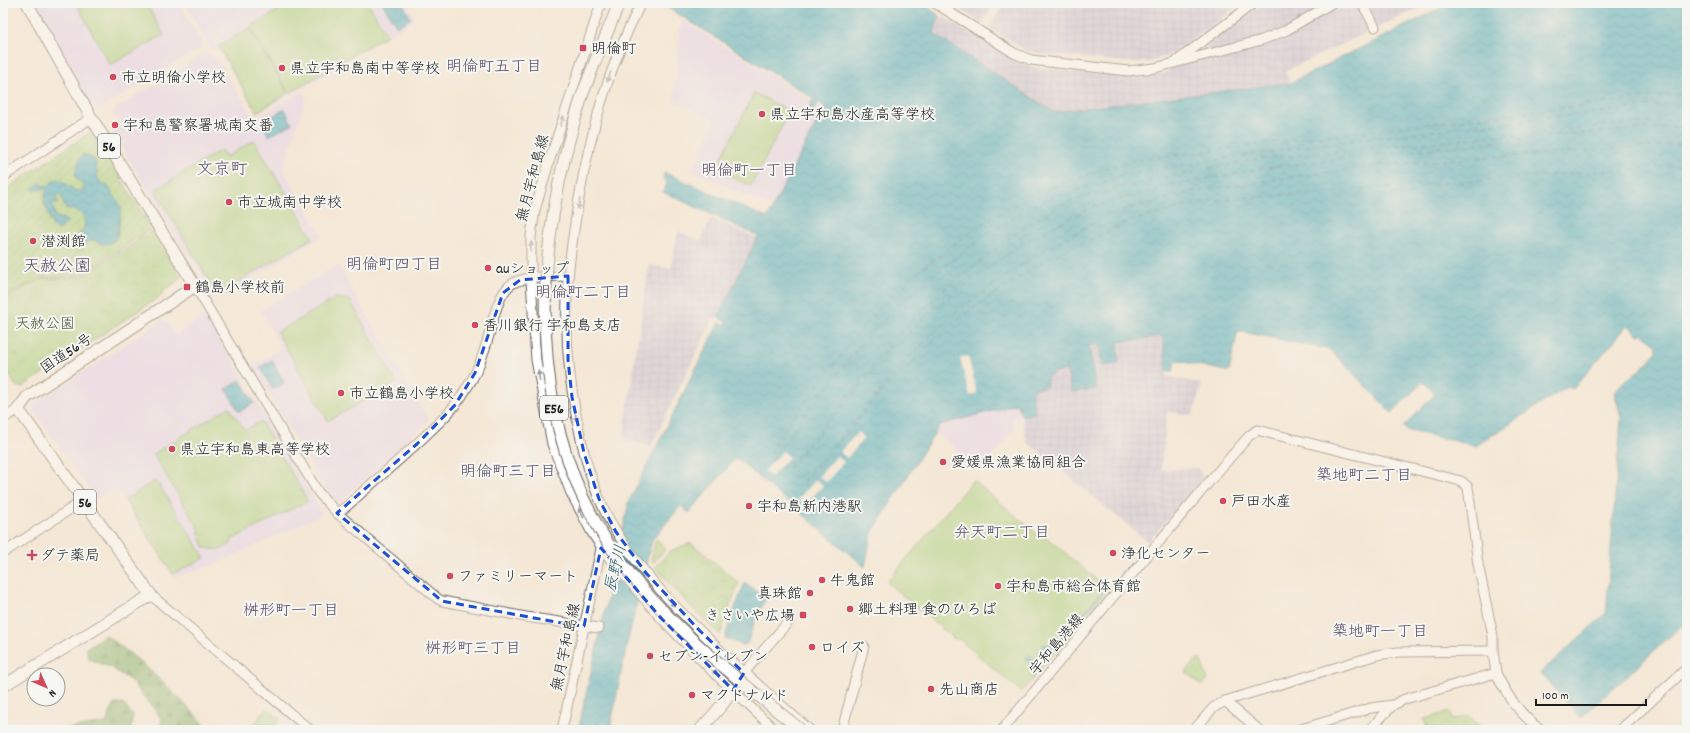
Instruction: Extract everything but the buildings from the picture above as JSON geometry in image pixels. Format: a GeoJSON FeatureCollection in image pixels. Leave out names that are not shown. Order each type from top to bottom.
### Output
{"type":"FeatureCollection","features":[{"type":"Feature","properties":{"kind":"highway","name":"56"},"geometry":{"type":"LineString","coordinates":[[26,3],[91,118],[195,286]]}},
{"type":"Feature","properties":{"kind":"highway","name":"E56"},"geometry":{"type":"LineString","coordinates":[[619,3],[583,95],[569,142],[553,215],[548,253],[544,335],[547,366],[555,414],[568,458],[580,491],[601,531],[622,562],[650,596],[691,639],[738,680],[802,730]]}},
{"type":"Feature","properties":{"kind":"highway","name":"国道56号"},"geometry":{"type":"LineString","coordinates":[[18,409],[27,397],[195,286]]}},
{"type":"Feature","properties":{"kind":"highway","name":"56"},"geometry":{"type":"LineString","coordinates":[[18,409],[151,595]]}},
{"type":"Feature","properties":{"kind":"highway"},"geometry":{"type":"LineString","coordinates":[[3,686],[151,595]]}},
{"type":"Feature","properties":{"kind":"highway"},"geometry":{"type":"LineString","coordinates":[[700,730],[733,690]]}},
{"type":"Feature","properties":{"kind":"street","name":"無月宇和島線"},"geometry":{"type":"LineString","coordinates":[[601,3],[549,162],[535,210],[531,236],[531,279],[536,360],[552,444],[571,493],[601,547]]}},
{"type":"Feature","properties":{"kind":"street","name":"無月宇和島線"},"geometry":{"type":"LineString","coordinates":[[562,730],[601,547],[606,514],[584,453],[572,397],[568,360],[568,276],[582,183],[589,145],[598,110],[618,50],[641,3]]}},
{"type":"Feature","properties":{"kind":"street"},"geometry":{"type":"LineString","coordinates":[[935,3],[1014,53],[1031,60],[1051,64],[1128,71],[1155,68],[1262,40],[1287,30],[1332,3]]}},
{"type":"Feature","properties":{"kind":"street"},"geometry":{"type":"LineString","coordinates":[[1172,64],[1196,48],[1254,3]]}},
{"type":"Feature","properties":{"kind":"street"},"geometry":{"type":"LineString","coordinates":[[1362,3],[1375,27]]}},
{"type":"Feature","properties":{"kind":"street"},"geometry":{"type":"LineString","coordinates":[[3,177],[91,118]]}},
{"type":"Feature","properties":{"kind":"street"},"geometry":{"type":"LineString","coordinates":[[337,513],[347,506],[417,444],[455,405],[466,390],[475,373],[484,351],[503,293],[510,285],[518,281],[568,276]]}},
{"type":"Feature","properties":{"kind":"street"},"geometry":{"type":"LineString","coordinates":[[195,286],[318,492],[337,513],[438,599],[442,601],[600,628]]}},
{"type":"Feature","properties":{"kind":"street"},"geometry":{"type":"LineString","coordinates":[[3,419],[18,409]]}},
{"type":"Feature","properties":{"kind":"street","name":"宇和島港線"},"geometry":{"type":"LineString","coordinates":[[1002,730],[1214,476],[1257,430],[1461,481],[1468,487],[1478,564],[1492,636],[1493,651]]}},
{"type":"Feature","properties":{"kind":"street"},"geometry":{"type":"LineString","coordinates":[[3,553],[84,500]]}},
{"type":"Feature","properties":{"kind":"street"},"geometry":{"type":"LineString","coordinates":[[606,514],[620,538],[667,598],[744,673],[810,730]]}},
{"type":"Feature","properties":{"kind":"street"},"geometry":{"type":"LineString","coordinates":[[601,547],[661,618],[775,730]]}},
{"type":"Feature","properties":{"kind":"street"},"geometry":{"type":"LineString","coordinates":[[151,595],[310,730]]}},
{"type":"Feature","properties":{"kind":"street"},"geometry":{"type":"LineString","coordinates":[[733,690],[744,673],[789,621]]}},
{"type":"Feature","properties":{"kind":"street"},"geometry":{"type":"LineString","coordinates":[[842,730],[864,646]]}},
{"type":"Feature","properties":{"kind":"street"},"geometry":{"type":"LineString","coordinates":[[1194,730],[1213,708],[1225,701],[1377,655],[1398,652],[1493,651],[1496,673],[1514,704],[1523,716],[1540,730]]}},
{"type":"Feature","properties":{"kind":"street"},"geometry":{"type":"LineString","coordinates":[[1620,730],[1687,668]]}},
{"type":"Feature","properties":{"kind":"street"},"geometry":{"type":"LineString","coordinates":[[1298,730],[1371,708],[1393,705],[1417,695],[1496,673]]}},
{"type":"Feature","properties":{"kind":"street"},"geometry":{"type":"LineString","coordinates":[[1225,701],[1259,730]]}},
{"type":"Feature","properties":{"kind":"street"},"geometry":{"type":"LineString","coordinates":[[1368,730],[1393,705]]}},
{"type":"Feature","properties":{"kind":"highlighted area"},"geometry":{"type":"Polygon","coordinates":[[[568,276],[568,360],[572,397],[584,453],[599,499],[616,532],[646,573],[699,630],[744,673],[733,690],[661,618],[601,548],[584,626],[567,624],[442,601],[337,513],[417,444],[455,405],[475,373],[503,293],[520,280],[568,276]]]}},
{"type":"Feature","properties":{"kind":"shaded area","name":"市立明倫小学校"},"geometry":{"type":"Polygon","coordinates":[[[34,3],[179,3],[201,42],[200,48],[99,109],[92,106],[34,3]]]}},
{"type":"Feature","properties":{"kind":"shaded area","name":"県立宇和島南中等学校"},"geometry":{"type":"Polygon","coordinates":[[[185,3],[407,3],[415,19],[308,85],[257,114],[217,48],[212,51],[185,3]]]}},
{"type":"Feature","properties":{"kind":"shaded area"},"geometry":{"type":"Polygon","coordinates":[[[950,3],[995,3],[982,23],[950,3]]]}},
{"type":"Feature","properties":{"kind":"shaded area"},"geometry":{"type":"Polygon","coordinates":[[[1005,3],[1242,3],[1195,38],[1167,56],[1148,62],[1130,62],[1040,54],[1025,50],[989,28],[1005,3]]]}},
{"type":"Feature","properties":{"kind":"shaded area"},"geometry":{"type":"Polygon","coordinates":[[[1264,3],[1430,3],[1285,71],[1290,83],[1054,112],[934,34],[939,15],[1007,56],[1032,67],[1136,78],[1163,74],[1208,45],[1264,3]]]}},
{"type":"Feature","properties":{"kind":"shaded area","name":"県立宇和島水産高等学校"},"geometry":{"type":"Polygon","coordinates":[[[684,21],[824,108],[772,207],[692,171],[715,120],[674,100],[680,29],[684,21]]]}},
{"type":"Feature","properties":{"kind":"shaded area","name":"市立城南中学校"},"geometry":{"type":"Polygon","coordinates":[[[206,53],[218,60],[254,119],[302,92],[306,97],[283,169],[322,236],[217,299],[190,255],[188,256],[112,132],[123,124],[118,117],[115,119],[112,113],[116,110],[115,109],[206,53]]]}},
{"type":"Feature","properties":{"kind":"shaded area"},"geometry":{"type":"Polygon","coordinates":[[[711,218],[757,238],[716,320],[713,319],[651,446],[623,439],[649,265],[671,269],[678,231],[701,241],[711,218]]]}},
{"type":"Feature","properties":{"kind":"shaded area","name":"市立鶴島小学校"},"geometry":{"type":"Polygon","coordinates":[[[338,265],[429,420],[341,501],[336,501],[325,489],[253,366],[282,348],[260,311],[338,265]]]}},
{"type":"Feature","properties":{"kind":"shaded area","name":"県立宇和島東高等学校"},"geometry":{"type":"Polygon","coordinates":[[[206,315],[322,513],[319,516],[216,564],[174,577],[115,487],[97,500],[33,410],[33,405],[164,319],[175,335],[206,315]]]}},
{"type":"Feature","properties":{"kind":"shaded area"},"geometry":{"type":"Polygon","coordinates":[[[1163,336],[1167,376],[1202,384],[1193,416],[1167,411],[1161,470],[1199,468],[1203,478],[1148,542],[1027,442],[1022,417],[1035,413],[1032,394],[1035,388],[1053,373],[1065,370],[1065,365],[1092,361],[1089,345],[1163,336]]]}},
{"type":"Feature","properties":{"kind":"shaded area"},"geometry":{"type":"Polygon","coordinates":[[[1019,404],[1022,417],[1013,419],[1015,429],[981,470],[936,433],[940,425],[1019,404]]]}},
{"type":"Feature","properties":{"kind":"green space"},"geometry":{"type":"Polygon","coordinates":[[[76,3],[146,3],[164,35],[110,65],[76,3]]]}},
{"type":"Feature","properties":{"kind":"green space"},"geometry":{"type":"Polygon","coordinates":[[[291,3],[368,3],[387,35],[289,93],[250,27],[291,3]]]}},
{"type":"Feature","properties":{"kind":"green space"},"geometry":{"type":"Polygon","coordinates":[[[249,28],[288,93],[257,112],[218,46],[249,28]]]}},
{"type":"Feature","properties":{"kind":"green space"},"geometry":{"type":"Polygon","coordinates":[[[754,93],[790,111],[751,186],[715,170],[754,93]]]}},
{"type":"Feature","properties":{"kind":"green space"},"geometry":{"type":"Polygon","coordinates":[[[92,131],[151,228],[81,276],[41,278],[3,297],[3,277],[5,276],[3,271],[3,191],[92,131]],[[83,154],[75,177],[83,184],[85,190],[76,191],[62,181],[53,181],[48,186],[43,186],[41,183],[40,190],[44,188],[46,190],[44,202],[53,227],[59,230],[67,222],[66,220],[55,215],[51,205],[54,203],[56,204],[57,193],[61,195],[64,205],[83,214],[85,227],[77,238],[83,246],[89,241],[95,240],[101,244],[113,242],[118,235],[121,209],[98,179],[95,160],[83,154]]]}},
{"type":"Feature","properties":{"kind":"green space"},"geometry":{"type":"Polygon","coordinates":[[[254,140],[313,238],[217,294],[155,190],[221,150],[226,157],[254,140]]]}},
{"type":"Feature","properties":{"kind":"green space","name":"天赦公園"},"geometry":{"type":"Polygon","coordinates":[[[153,230],[180,276],[179,280],[164,290],[161,296],[22,387],[16,386],[3,364],[3,299],[40,279],[81,278],[153,230]]]}},
{"type":"Feature","properties":{"kind":"green space"},"geometry":{"type":"Polygon","coordinates":[[[336,298],[350,300],[396,383],[328,421],[277,332],[336,298]]]}},
{"type":"Feature","properties":{"kind":"green space"},"geometry":{"type":"Polygon","coordinates":[[[229,407],[245,430],[261,421],[308,501],[231,540],[232,543],[220,550],[205,548],[198,532],[200,531],[153,454],[229,407]]]}},
{"type":"Feature","properties":{"kind":"green space"},"geometry":{"type":"Polygon","coordinates":[[[156,480],[205,558],[173,574],[125,500],[156,480]]]}},
{"type":"Feature","properties":{"kind":"green space","name":"宇和島市総合体育館"},"geometry":{"type":"Polygon","coordinates":[[[973,480],[1037,534],[1040,532],[1109,590],[1022,691],[1020,691],[960,640],[953,638],[887,582],[973,480]]]}},
{"type":"Feature","properties":{"kind":"green space"},"geometry":{"type":"Polygon","coordinates":[[[657,539],[666,549],[653,563],[651,562],[655,541],[657,539]]]}},
{"type":"Feature","properties":{"kind":"green space"},"geometry":{"type":"Polygon","coordinates":[[[691,543],[739,583],[720,635],[689,605],[655,567],[670,551],[691,543]]]}},
{"type":"Feature","properties":{"kind":"green space"},"geometry":{"type":"Polygon","coordinates":[[[105,635],[147,668],[210,730],[159,730],[162,719],[131,681],[110,667],[89,659],[86,648],[105,635]]]}},
{"type":"Feature","properties":{"kind":"green space"},"geometry":{"type":"Polygon","coordinates":[[[1197,659],[1200,659],[1208,679],[1202,686],[1186,672],[1197,659]]]}},
{"type":"Feature","properties":{"kind":"green space"},"geometry":{"type":"Polygon","coordinates":[[[114,704],[123,704],[133,715],[131,730],[57,730],[106,723],[114,704]]]}},
{"type":"Feature","properties":{"kind":"green space"},"geometry":{"type":"Polygon","coordinates":[[[267,708],[280,719],[272,729],[273,730],[249,730],[267,708]]]}},
{"type":"Feature","properties":{"kind":"green space"},"geometry":{"type":"Polygon","coordinates":[[[1450,712],[1452,720],[1469,716],[1485,730],[1421,730],[1427,728],[1424,719],[1450,712]]]}},
{"type":"Feature","properties":{"kind":"water"},"geometry":{"type":"Polygon","coordinates":[[[382,3],[402,3],[411,18],[397,27],[382,3]]]}},
{"type":"Feature","properties":{"kind":"water"},"geometry":{"type":"Polygon","coordinates":[[[660,3],[922,3],[939,15],[934,34],[1054,112],[1290,83],[1451,3],[1687,3],[1687,621],[1581,718],[1540,673],[1606,613],[1621,417],[1614,392],[1627,378],[1629,379],[1637,371],[1638,372],[1657,351],[1656,344],[1641,333],[1639,336],[1628,325],[1573,389],[1567,387],[1476,446],[1406,430],[1403,427],[1435,394],[1423,382],[1392,413],[1330,350],[1238,331],[1229,372],[1175,360],[1173,372],[1167,372],[1163,336],[1118,342],[1119,364],[1102,366],[1099,344],[1089,345],[1096,389],[1072,392],[1065,365],[1066,370],[1053,373],[1047,378],[1047,386],[1035,388],[1032,394],[1035,413],[1022,417],[1018,404],[940,425],[872,533],[865,567],[736,458],[689,513],[681,506],[652,540],[625,653],[610,730],[578,730],[627,505],[719,322],[725,325],[726,322],[718,317],[758,236],[663,192],[667,183],[663,178],[664,172],[767,218],[825,106],[818,102],[814,110],[809,108],[813,98],[660,3]]]}},
{"type":"Feature","properties":{"kind":"water"},"geometry":{"type":"Polygon","coordinates":[[[285,109],[292,124],[269,136],[261,122],[285,109]]]}},
{"type":"Feature","properties":{"kind":"water"},"geometry":{"type":"Polygon","coordinates":[[[83,154],[95,160],[98,179],[107,185],[119,203],[121,209],[117,236],[111,243],[101,244],[95,240],[89,241],[83,246],[77,245],[75,243],[77,238],[85,227],[84,217],[77,211],[65,208],[61,195],[57,193],[58,204],[54,203],[51,205],[54,208],[55,216],[66,220],[67,222],[59,230],[53,227],[44,202],[46,190],[44,188],[34,191],[32,189],[41,183],[43,186],[48,186],[56,179],[62,181],[76,191],[84,190],[83,184],[75,177],[78,162],[83,154]]]}},
{"type":"Feature","properties":{"kind":"water"},"geometry":{"type":"Polygon","coordinates":[[[272,360],[285,383],[273,390],[260,367],[272,360]]]}},
{"type":"Feature","properties":{"kind":"water"},"geometry":{"type":"Polygon","coordinates":[[[240,380],[254,403],[239,412],[226,389],[240,380]]]}},
{"type":"Feature","properties":{"kind":"water"},"geometry":{"type":"Polygon","coordinates":[[[745,582],[766,599],[757,615],[747,644],[742,645],[725,638],[745,582]]]}},
{"type":"Feature","properties":{"kind":"water"},"geometry":{"type":"Polygon","coordinates":[[[1102,591],[1103,593],[1036,668],[1025,659],[1029,655],[1038,662],[1043,656],[1039,652],[1045,643],[1049,646],[1077,615],[1083,614],[1102,591]]]}},
{"type":"Feature","properties":{"kind":"pier"},"geometry":{"type":"Polygon","coordinates":[[[968,356],[977,394],[970,396],[960,358],[968,356]]]}},
{"type":"Feature","properties":{"kind":"pier"},"geometry":{"type":"Polygon","coordinates":[[[858,432],[864,438],[847,458],[840,452],[858,432]]]}},
{"type":"Feature","properties":{"kind":"pier"},"geometry":{"type":"Polygon","coordinates":[[[783,451],[789,457],[771,477],[765,471],[783,451]]]}},
{"type":"Feature","properties":{"kind":"pier"},"geometry":{"type":"Polygon","coordinates":[[[837,456],[844,462],[826,482],[819,476],[837,456]]]}},
{"type":"Feature","properties":{"kind":"pier"},"geometry":{"type":"Polygon","coordinates":[[[816,480],[823,485],[805,505],[798,499],[816,480]]]}},
{"type":"Feature","properties":{"kind":"ferry route"},"geometry":{"type":"LineString","coordinates":[[773,462],[770,457],[774,443],[871,317],[922,268],[981,225],[1035,193],[1123,162],[1275,142],[1687,93]]}},
{"type":"Feature","properties":{"kind":"ferry route"},"geometry":{"type":"LineString","coordinates":[[773,461],[776,452],[870,333],[920,286],[986,234],[1039,202],[1132,173],[1320,144],[1687,102]]}},
{"type":"Feature","properties":{"kind":"ferry route"},"geometry":{"type":"LineString","coordinates":[[780,468],[792,462],[903,331],[941,292],[1013,235],[1064,203],[1122,187],[1259,159],[1687,118]]}},
{"type":"Feature","properties":{"kind":"ferry route"},"geometry":{"type":"LineString","coordinates":[[780,468],[784,470],[790,467],[880,364],[929,312],[1023,242],[1095,206],[1173,185],[1279,166],[1545,136],[1687,126]]}},
{"type":"Feature","properties":{"kind":"ferry route"},"geometry":{"type":"LineString","coordinates":[[807,489],[803,481],[910,356],[955,313],[1035,255],[1113,213],[1194,191],[1388,164],[1687,144]]}},
{"type":"Feature","properties":{"kind":"ferry route"},"geometry":{"type":"LineString","coordinates":[[805,483],[880,394],[951,324],[1043,261],[1131,221],[1205,201],[1687,165]]}},
{"type":"Feature","properties":{"kind":"place","name":"明倫町"},"geometry":{"type":"Point","coordinates":[583,48]}},
{"type":"Feature","properties":{"kind":"place","name":"県立宇和島南中等学校"},"geometry":{"type":"Point","coordinates":[282,68]}},
{"type":"Feature","properties":{"kind":"place","name":"市立明倫小学校"},"geometry":{"type":"Point","coordinates":[113,77]}},
{"type":"Feature","properties":{"kind":"place","name":"県立宇和島水産高等学校"},"geometry":{"type":"Point","coordinates":[762,114]}},
{"type":"Feature","properties":{"kind":"place","name":"宇和島警察署城南交番"},"geometry":{"type":"Point","coordinates":[115,125]}},
{"type":"Feature","properties":{"kind":"place","name":"市立城南中学校"},"geometry":{"type":"Point","coordinates":[229,202]}},
{"type":"Feature","properties":{"kind":"place","name":"潜渕館"},"geometry":{"type":"Point","coordinates":[33,241]}},
{"type":"Feature","properties":{"kind":"place","name":"auショップ"},"geometry":{"type":"Point","coordinates":[488,268]}},
{"type":"Feature","properties":{"kind":"place","name":"鶴島小学校前"},"geometry":{"type":"Point","coordinates":[187,287]}},
{"type":"Feature","properties":{"kind":"place","name":"香川銀行 宇和島支店"},"geometry":{"type":"Point","coordinates":[475,325]}},
{"type":"Feature","properties":{"kind":"place","name":"市立鶴島小学校"},"geometry":{"type":"Point","coordinates":[341,393]}},
{"type":"Feature","properties":{"kind":"place","name":"県立宇和島東高等学校"},"geometry":{"type":"Point","coordinates":[172,449]}},
{"type":"Feature","properties":{"kind":"place","name":"愛媛県漁業協同組合"},"geometry":{"type":"Point","coordinates":[943,462]}},
{"type":"Feature","properties":{"kind":"place","name":"戸田水産"},"geometry":{"type":"Point","coordinates":[1223,501]}},
{"type":"Feature","properties":{"kind":"place","name":"宇和島新内港駅"},"geometry":{"type":"Point","coordinates":[749,506]}},
{"type":"Feature","properties":{"kind":"place","name":"浄化センター"},"geometry":{"type":"Point","coordinates":[1113,553]}},
{"type":"Feature","properties":{"kind":"place","name":"ダテ薬局"},"geometry":{"type":"Point","coordinates":[32,555]}},
{"type":"Feature","properties":{"kind":"place","name":"ファミリーマート"},"geometry":{"type":"Point","coordinates":[450,576]}},
{"type":"Feature","properties":{"kind":"place","name":"牛鬼館"},"geometry":{"type":"Point","coordinates":[822,580]}},
{"type":"Feature","properties":{"kind":"place","name":"宇和島市総合体育館"},"geometry":{"type":"Point","coordinates":[998,586]}},
{"type":"Feature","properties":{"kind":"place","name":"真珠館"},"geometry":{"type":"Point","coordinates":[810,593]}},
{"type":"Feature","properties":{"kind":"place","name":"郷土料理 食のひろば"},"geometry":{"type":"Point","coordinates":[850,609]}},
{"type":"Feature","properties":{"kind":"place","name":"きさいや広場"},"geometry":{"type":"Point","coordinates":[803,615]}},
{"type":"Feature","properties":{"kind":"place","name":"ロイズ"},"geometry":{"type":"Point","coordinates":[812,647]}},
{"type":"Feature","properties":{"kind":"place","name":"セブン-イレブン"},"geometry":{"type":"Point","coordinates":[650,656]}},
{"type":"Feature","properties":{"kind":"place","name":"先山商店"},"geometry":{"type":"Point","coordinates":[931,689]}},
{"type":"Feature","properties":{"kind":"place","name":"マクドナルド"},"geometry":{"type":"Point","coordinates":[692,695]}},
{"type":"Feature","properties":{"kind":"district","name":"明倫町五丁目"},"geometry":{"type":"Point","coordinates":[494,65]}},
{"type":"Feature","properties":{"kind":"district","name":"文京町"},"geometry":{"type":"Point","coordinates":[222,168]}},
{"type":"Feature","properties":{"kind":"district","name":"明倫町一丁目"},"geometry":{"type":"Point","coordinates":[749,169]}},
{"type":"Feature","properties":{"kind":"district","name":"明倫町四丁目"},"geometry":{"type":"Point","coordinates":[394,263]}},
{"type":"Feature","properties":{"kind":"district","name":"天赦公園"},"geometry":{"type":"Point","coordinates":[57,265]}},
{"type":"Feature","properties":{"kind":"district","name":"明倫町二丁目"},"geometry":{"type":"Point","coordinates":[583,291]}},
{"type":"Feature","properties":{"kind":"district","name":"明倫町三丁目"},"geometry":{"type":"Point","coordinates":[508,470]}},
{"type":"Feature","properties":{"kind":"district","name":"築地町二丁目"},"geometry":{"type":"Point","coordinates":[1364,474]}},
{"type":"Feature","properties":{"kind":"district","name":"弁天町二丁目"},"geometry":{"type":"Point","coordinates":[1002,531]}},
{"type":"Feature","properties":{"kind":"district","name":"桝形町一丁目"},"geometry":{"type":"Point","coordinates":[291,609]}},
{"type":"Feature","properties":{"kind":"district","name":"築地町一丁目"},"geometry":{"type":"Point","coordinates":[1380,630]}},
{"type":"Feature","properties":{"kind":"district","name":"桝形町三丁目"},"geometry":{"type":"Point","coordinates":[473,647]}},
{"type":"Feature","properties":{"kind":"water label","name":"辰野川"},"geometry":{"type":"Point","coordinates":[614,568]}}]}
